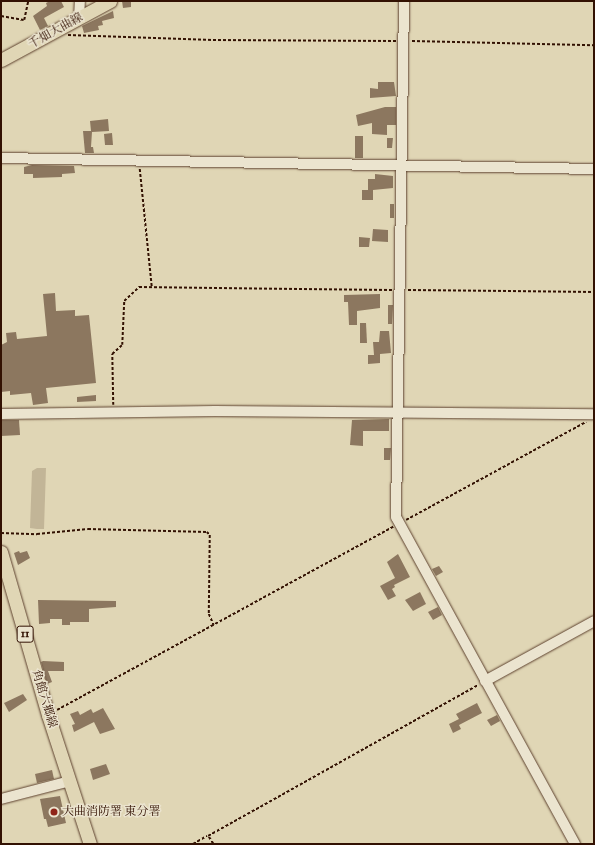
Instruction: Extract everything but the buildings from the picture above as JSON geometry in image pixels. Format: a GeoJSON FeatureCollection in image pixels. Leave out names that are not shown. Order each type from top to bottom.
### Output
{"type":"FeatureCollection","features":[{"type":"Feature","properties":{"kind":"main road","name":"千畑大曲線"},"geometry":{"type":"LineString","coordinates":[[1,60],[110,1]]}},
{"type":"Feature","properties":{"kind":"main road","name":"角館六郷線"},"geometry":{"type":"LineString","coordinates":[[1,552],[48,715],[90,844]]}},
{"type":"Feature","properties":{"kind":"street"},"geometry":{"type":"LineString","coordinates":[[79,18],[80,1]]}},
{"type":"Feature","properties":{"kind":"street"},"geometry":{"type":"LineString","coordinates":[[404,1],[397,414],[396,508],[398,524],[575,844]]}},
{"type":"Feature","properties":{"kind":"street"},"geometry":{"type":"LineString","coordinates":[[1,158],[594,169]]}},
{"type":"Feature","properties":{"kind":"street"},"geometry":{"type":"LineString","coordinates":[[1,414],[113,412],[591,417]]}},
{"type":"Feature","properties":{"kind":"street"},"geometry":{"type":"LineString","coordinates":[[485,681],[594,621]]}},
{"type":"Feature","properties":{"kind":"street"},"geometry":{"type":"LineString","coordinates":[[1,798],[70,781]]}},
{"type":"Feature","properties":{"kind":"path"},"geometry":{"type":"LineString","coordinates":[[1,16],[24,20],[28,1]]}},
{"type":"Feature","properties":{"kind":"path"},"geometry":{"type":"LineString","coordinates":[[65,35],[213,40],[403,41],[594,45]]}},
{"type":"Feature","properties":{"kind":"path"},"geometry":{"type":"LineString","coordinates":[[140,160],[152,287]]}},
{"type":"Feature","properties":{"kind":"path"},"geometry":{"type":"LineString","coordinates":[[113,412],[112,354],[122,345],[124,302],[139,286],[594,292]]}},
{"type":"Feature","properties":{"kind":"path"},"geometry":{"type":"LineString","coordinates":[[48,715],[215,626],[591,417]]}},
{"type":"Feature","properties":{"kind":"path"},"geometry":{"type":"LineString","coordinates":[[1,533],[37,534],[88,529],[207,532],[210,535],[209,614],[215,626]]}},
{"type":"Feature","properties":{"kind":"path"},"geometry":{"type":"LineString","coordinates":[[193,844],[485,681]]}},
{"type":"Feature","properties":{"kind":"path"},"geometry":{"type":"LineString","coordinates":[[208,836],[213,844]]}},
{"type":"Feature","properties":{"kind":"shaded area"},"geometry":{"type":"Polygon","coordinates":[[[37,468],[46,468],[44,529],[30,528],[32,471],[37,468]]]}},
{"type":"Feature","properties":{"kind":"place","name":"大曲消防署 東分署"},"geometry":{"type":"Point","coordinates":[54,812]}}]}
